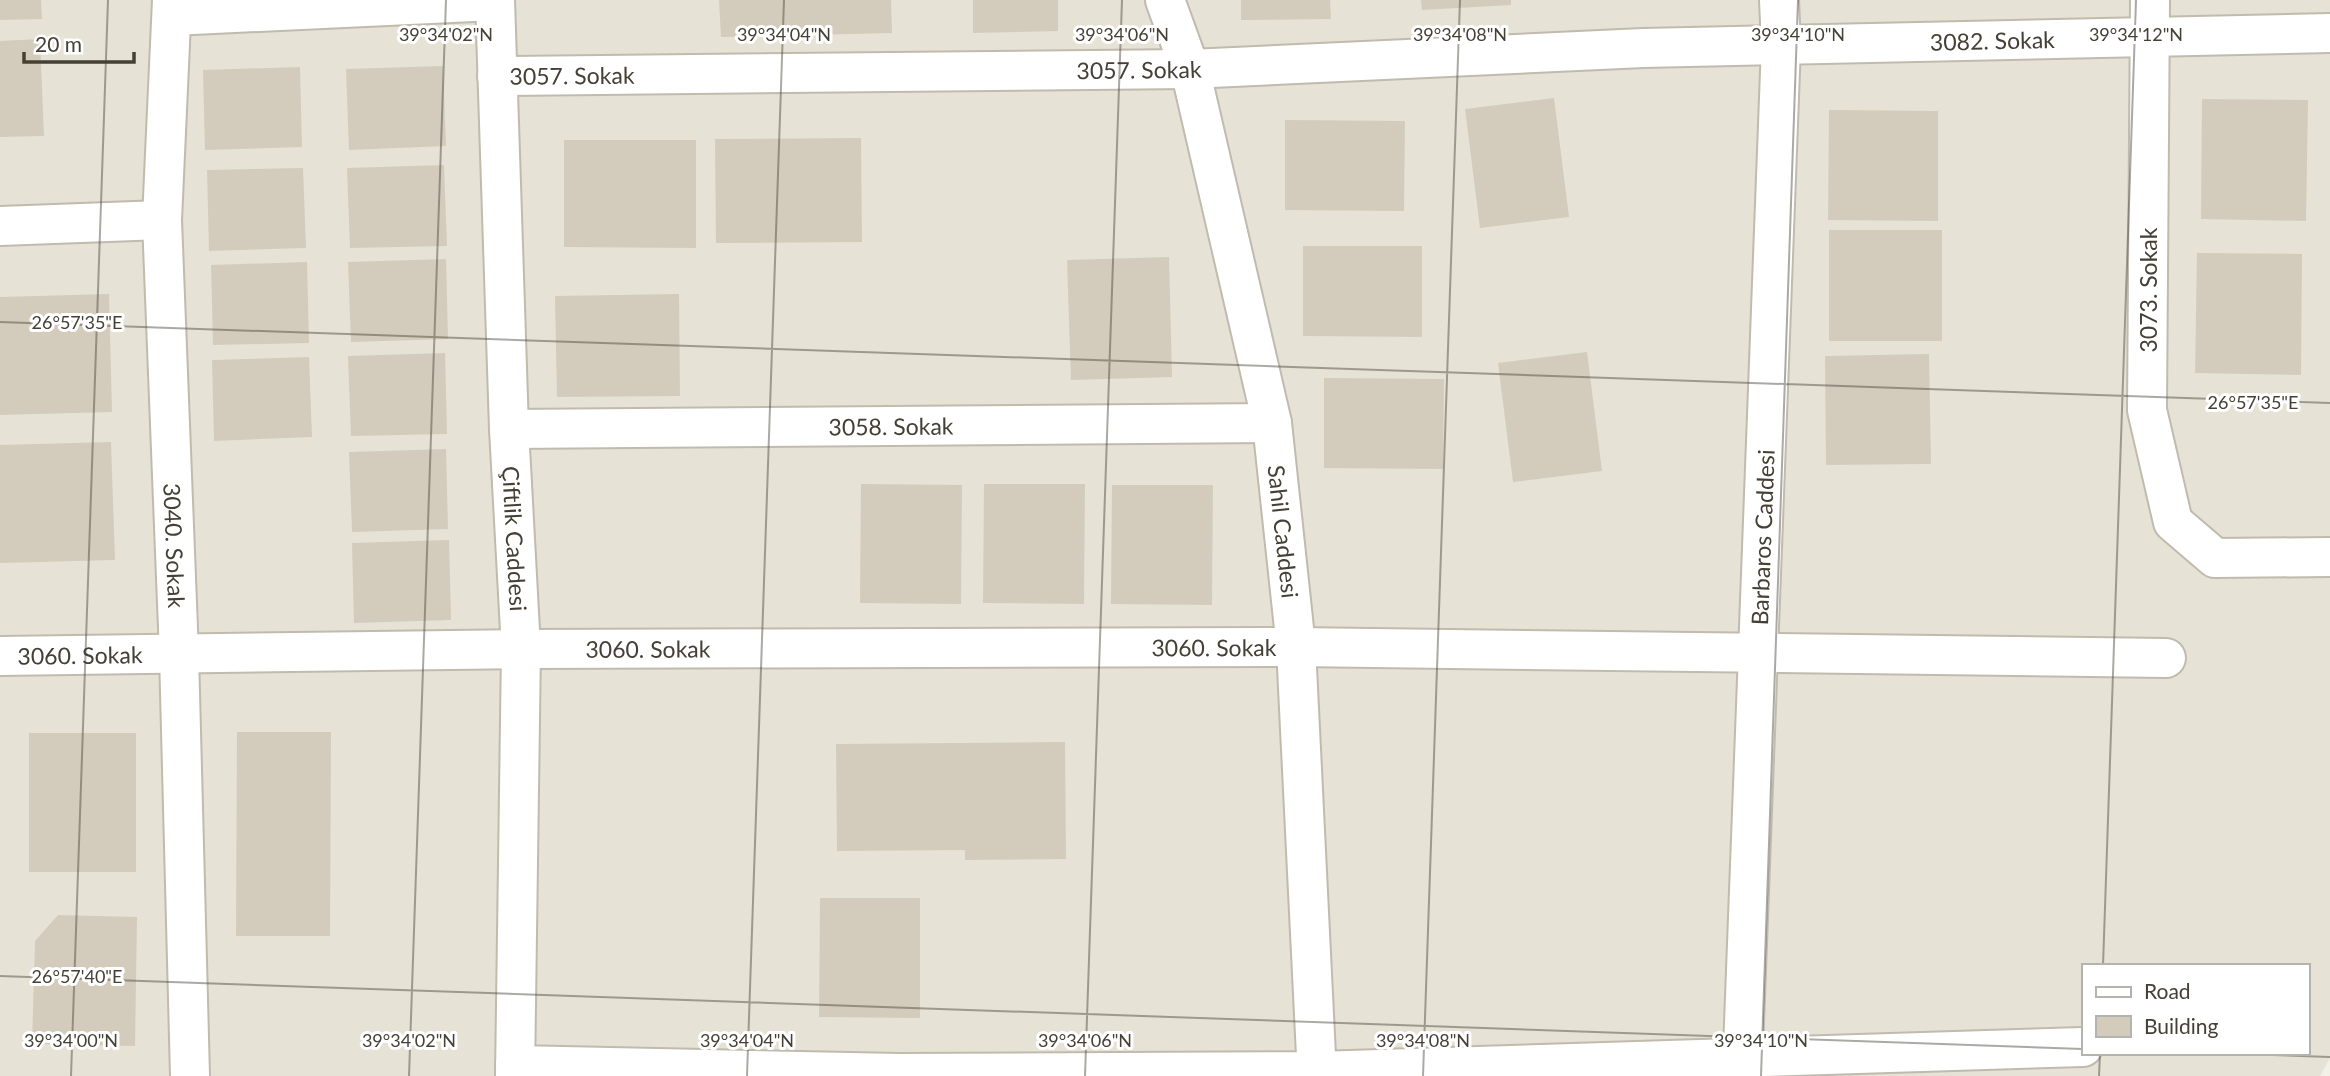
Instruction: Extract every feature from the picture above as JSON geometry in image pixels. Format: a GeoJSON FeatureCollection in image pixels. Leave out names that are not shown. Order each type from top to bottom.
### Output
{"type":"FeatureCollection","features":[{"type":"Feature","properties":{"kind":"street"},"geometry":{"type":"LineString","coordinates":[[172,8],[495,0]]}},
{"type":"Feature","properties":{"kind":"street","name":"Çiftlik Caddesi"},"geometry":{"type":"LineString","coordinates":[[495,0],[509,429],[522,649],[515,1070]]}},
{"type":"Feature","properties":{"kind":"street","name":"Sahil Caddesi"},"geometry":{"type":"LineString","coordinates":[[1165,0],[1190,69],[1272,423],[1296,647],[1317,1074]]}},
{"type":"Feature","properties":{"kind":"street","name":"Barbaros Caddesi"},"geometry":{"type":"LineString","coordinates":[[1742,1067],[1781,45],[1779,0]]}},
{"type":"Feature","properties":{"kind":"street","name":"3040. Sokak"},"geometry":{"type":"LineString","coordinates":[[172,8],[162,220],[179,654],[190,1076]]}},
{"type":"Feature","properties":{"kind":"street","name":"3082. Sokak"},"geometry":{"type":"LineString","coordinates":[[1781,45],[2150,18],[2330,33]]}},
{"type":"Feature","properties":{"kind":"street","name":"3073. Sokak"},"geometry":{"type":"LineString","coordinates":[[2150,18],[2147,410],[2173,522],[2215,558],[2330,557]]}},
{"type":"Feature","properties":{"kind":"street","name":"3057. Sokak"},"geometry":{"type":"LineString","coordinates":[[497,76],[1190,69],[1629,49],[1781,45]]}},
{"type":"Feature","properties":{"kind":"street"},"geometry":{"type":"LineString","coordinates":[[0,226],[162,220]]}},
{"type":"Feature","properties":{"kind":"street","name":"3058. Sokak"},"geometry":{"type":"LineString","coordinates":[[509,429],[1272,423]]}},
{"type":"Feature","properties":{"kind":"street","name":"3060. Sokak"},"geometry":{"type":"LineString","coordinates":[[0,656],[522,649],[1296,647],[2166,657]]}},
{"type":"Feature","properties":{"kind":"street"},"geometry":{"type":"LineString","coordinates":[[515,1070],[1317,1074],[1742,1067],[2082,1047]]}},
{"type":"Feature","properties":{"kind":"shaded area"},"geometry":{"type":"Polygon","coordinates":[[[0,0],[2330,0],[2330,1058],[2320,1076],[0,1076],[0,0]]]}},
{"type":"Feature","properties":{"kind":"building"},"geometry":{"type":"Polygon","coordinates":[[[0,0],[41,0],[42,19],[0,20],[0,0]]]}},
{"type":"Feature","properties":{"kind":"building"},"geometry":{"type":"Polygon","coordinates":[[[719,0],[891,0],[892,33],[721,37],[719,0]]]}},
{"type":"Feature","properties":{"kind":"building"},"geometry":{"type":"Polygon","coordinates":[[[973,0],[1058,0],[1058,31],[973,33],[973,0]]]}},
{"type":"Feature","properties":{"kind":"building"},"geometry":{"type":"Polygon","coordinates":[[[1241,0],[1330,0],[1331,19],[1241,20],[1241,0]]]}},
{"type":"Feature","properties":{"kind":"building"},"geometry":{"type":"Polygon","coordinates":[[[1421,0],[1511,0],[1511,5],[1422,10],[1421,0]]]}},
{"type":"Feature","properties":{"kind":"building"},"geometry":{"type":"Polygon","coordinates":[[[40,39],[44,136],[0,137],[0,41],[40,39]]]}},
{"type":"Feature","properties":{"kind":"building"},"geometry":{"type":"Polygon","coordinates":[[[443,66],[446,146],[349,150],[346,69],[443,66]]]}},
{"type":"Feature","properties":{"kind":"building"},"geometry":{"type":"Polygon","coordinates":[[[300,67],[302,147],[205,150],[203,70],[300,67]]]}},
{"type":"Feature","properties":{"kind":"building"},"geometry":{"type":"Polygon","coordinates":[[[1554,98],[1569,217],[1480,228],[1465,109],[1554,98]]]}},
{"type":"Feature","properties":{"kind":"building"},"geometry":{"type":"Polygon","coordinates":[[[2202,99],[2308,100],[2306,221],[2201,219],[2202,99]]]}},
{"type":"Feature","properties":{"kind":"building"},"geometry":{"type":"Polygon","coordinates":[[[1829,110],[1938,111],[1938,221],[1828,220],[1829,110]]]}},
{"type":"Feature","properties":{"kind":"building"},"geometry":{"type":"Polygon","coordinates":[[[1285,120],[1405,121],[1404,211],[1285,210],[1285,120]]]}},
{"type":"Feature","properties":{"kind":"building"},"geometry":{"type":"Polygon","coordinates":[[[861,138],[862,242],[716,243],[715,139],[861,138]]]}},
{"type":"Feature","properties":{"kind":"building"},"geometry":{"type":"Polygon","coordinates":[[[564,140],[696,140],[696,248],[564,247],[564,140]]]}},
{"type":"Feature","properties":{"kind":"building"},"geometry":{"type":"Polygon","coordinates":[[[444,165],[447,246],[350,248],[347,168],[444,165]]]}},
{"type":"Feature","properties":{"kind":"building"},"geometry":{"type":"Polygon","coordinates":[[[303,168],[306,248],[209,251],[207,170],[303,168]]]}},
{"type":"Feature","properties":{"kind":"building"},"geometry":{"type":"Polygon","coordinates":[[[1829,230],[1942,230],[1942,341],[1829,341],[1829,230]]]}},
{"type":"Feature","properties":{"kind":"building"},"geometry":{"type":"Polygon","coordinates":[[[1303,246],[1422,246],[1422,337],[1303,336],[1303,246]]]}},
{"type":"Feature","properties":{"kind":"building"},"geometry":{"type":"Polygon","coordinates":[[[2197,253],[2302,254],[2301,375],[2195,373],[2197,253]]]}},
{"type":"Feature","properties":{"kind":"building"},"geometry":{"type":"Polygon","coordinates":[[[1169,257],[1172,377],[1071,380],[1067,260],[1169,257]]]}},
{"type":"Feature","properties":{"kind":"building"},"geometry":{"type":"Polygon","coordinates":[[[446,259],[448,339],[351,342],[348,262],[446,259]]]}},
{"type":"Feature","properties":{"kind":"building"},"geometry":{"type":"Polygon","coordinates":[[[307,262],[309,343],[213,345],[211,265],[307,262]]]}},
{"type":"Feature","properties":{"kind":"building"},"geometry":{"type":"Polygon","coordinates":[[[109,294],[112,412],[0,415],[0,297],[109,294]]]}},
{"type":"Feature","properties":{"kind":"building"},"geometry":{"type":"Polygon","coordinates":[[[679,294],[680,396],[557,397],[555,296],[679,294]]]}},
{"type":"Feature","properties":{"kind":"building"},"geometry":{"type":"Polygon","coordinates":[[[1587,352],[1602,471],[1513,482],[1498,363],[1587,352]]]}},
{"type":"Feature","properties":{"kind":"building"},"geometry":{"type":"Polygon","coordinates":[[[445,353],[447,434],[351,436],[348,356],[445,353]]]}},
{"type":"Feature","properties":{"kind":"building"},"geometry":{"type":"Polygon","coordinates":[[[1929,354],[1931,464],[1826,465],[1825,356],[1929,354]]]}},
{"type":"Feature","properties":{"kind":"building"},"geometry":{"type":"Polygon","coordinates":[[[309,357],[312,437],[214,441],[212,360],[309,357]]]}},
{"type":"Feature","properties":{"kind":"building"},"geometry":{"type":"Polygon","coordinates":[[[1324,378],[1444,379],[1443,469],[1324,468],[1324,378]]]}},
{"type":"Feature","properties":{"kind":"building"},"geometry":{"type":"Polygon","coordinates":[[[111,442],[115,560],[0,563],[0,445],[111,442]]]}},
{"type":"Feature","properties":{"kind":"building"},"geometry":{"type":"Polygon","coordinates":[[[446,449],[448,529],[352,532],[349,452],[446,449]]]}},
{"type":"Feature","properties":{"kind":"building"},"geometry":{"type":"Polygon","coordinates":[[[861,484],[962,485],[961,604],[860,603],[861,484]]]}},
{"type":"Feature","properties":{"kind":"building"},"geometry":{"type":"Polygon","coordinates":[[[984,484],[1085,484],[1084,604],[983,603],[984,484]]]}},
{"type":"Feature","properties":{"kind":"building"},"geometry":{"type":"Polygon","coordinates":[[[1112,485],[1213,485],[1212,605],[1111,604],[1112,485]]]}},
{"type":"Feature","properties":{"kind":"building"},"geometry":{"type":"Polygon","coordinates":[[[449,540],[451,620],[354,623],[352,543],[449,540]]]}},
{"type":"Feature","properties":{"kind":"building"},"geometry":{"type":"Polygon","coordinates":[[[237,732],[331,732],[330,936],[236,936],[237,732]]]}},
{"type":"Feature","properties":{"kind":"building"},"geometry":{"type":"Polygon","coordinates":[[[29,733],[136,733],[136,872],[29,872],[29,733]]]}},
{"type":"Feature","properties":{"kind":"building"},"geometry":{"type":"Polygon","coordinates":[[[1065,742],[1066,859],[965,860],[965,850],[837,851],[836,744],[1065,742]]]}},
{"type":"Feature","properties":{"kind":"building"},"geometry":{"type":"Polygon","coordinates":[[[820,898],[920,898],[920,1018],[819,1017],[820,898]]]}},
{"type":"Feature","properties":{"kind":"building"},"geometry":{"type":"Polygon","coordinates":[[[58,915],[137,917],[135,1046],[32,1044],[35,941],[58,915]]]}}]}
